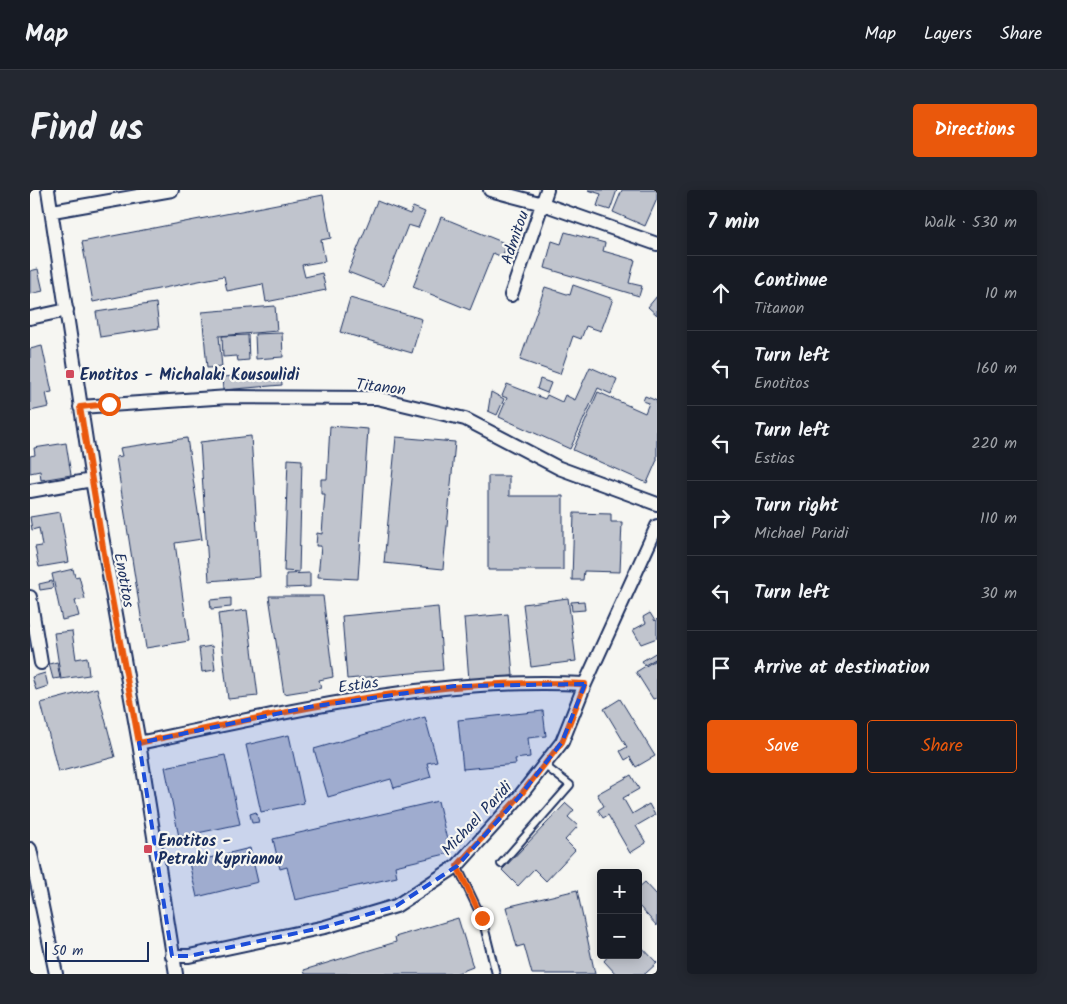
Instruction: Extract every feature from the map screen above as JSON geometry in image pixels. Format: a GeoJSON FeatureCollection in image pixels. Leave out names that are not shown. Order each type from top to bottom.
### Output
{"type":"FeatureCollection","features":[{"type":"Feature","properties":{"kind":"street","name":"Enotitos"},"geometry":{"type":"LineString","coordinates":[[48,190],[53,211],[80,407],[139,743],[176,974]]}},
{"type":"Feature","properties":{"kind":"street"},"geometry":{"type":"LineString","coordinates":[[53,211],[172,190]]}},
{"type":"Feature","properties":{"kind":"street"},"geometry":{"type":"LineString","coordinates":[[490,190],[543,204],[657,244]]}},
{"type":"Feature","properties":{"kind":"street","name":"Admitou"},"geometry":{"type":"LineString","coordinates":[[511,295],[547,190]]}},
{"type":"Feature","properties":{"kind":"street"},"geometry":{"type":"LineString","coordinates":[[30,318],[66,310]]}},
{"type":"Feature","properties":{"kind":"street","name":"Titanon"},"geometry":{"type":"LineString","coordinates":[[80,407],[229,396],[377,398],[465,419],[559,468],[657,504]]}},
{"type":"Feature","properties":{"kind":"street"},"geometry":{"type":"LineString","coordinates":[[30,491],[92,480]]}},
{"type":"Feature","properties":{"kind":"street","name":"Michael Paridi"},"geometry":{"type":"LineString","coordinates":[[172,956],[188,956],[325,927],[396,906],[457,866],[519,797],[562,742],[585,684],[657,526]]}},
{"type":"Feature","properties":{"kind":"street"},"geometry":{"type":"LineString","coordinates":[[30,597],[32,623],[41,663]]}},
{"type":"Feature","properties":{"kind":"street","name":"Estias"},"geometry":{"type":"LineString","coordinates":[[139,743],[310,707],[456,686],[541,682],[585,684]]}},
{"type":"Feature","properties":{"kind":"street"},"geometry":{"type":"LineString","coordinates":[[30,849],[56,974]]}},
{"type":"Feature","properties":{"kind":"lane"},"geometry":{"type":"LineString","coordinates":[[501,864],[570,785],[544,765]]}},
{"type":"Feature","properties":{"kind":"lane"},"geometry":{"type":"LineString","coordinates":[[457,866],[482,918],[496,974]]}},
{"type":"Feature","properties":{"kind":"highlighted area"},"geometry":{"type":"Polygon","coordinates":[[[585,684],[562,742],[519,797],[457,866],[396,906],[325,927],[189,956],[172,956],[139,743],[309,707],[455,686],[585,684]]]}},
{"type":"Feature","properties":{"kind":"building"},"geometry":{"type":"Polygon","coordinates":[[[588,190],[617,190],[610,210],[597,206],[601,194],[588,190]]]}},
{"type":"Feature","properties":{"kind":"building"},"geometry":{"type":"Polygon","coordinates":[[[622,190],[657,190],[657,199],[645,226],[613,212],[622,190]]]}},
{"type":"Feature","properties":{"kind":"building"},"geometry":{"type":"Polygon","coordinates":[[[323,195],[331,238],[321,240],[325,261],[302,265],[305,277],[322,273],[326,290],[266,302],[263,284],[227,291],[224,276],[93,302],[82,242],[323,195]]]}},
{"type":"Feature","properties":{"kind":"building"},"geometry":{"type":"Polygon","coordinates":[[[377,201],[410,214],[413,207],[425,212],[418,228],[408,225],[384,286],[348,272],[377,201]]]}},
{"type":"Feature","properties":{"kind":"building"},"geometry":{"type":"Polygon","coordinates":[[[441,217],[507,244],[502,257],[493,253],[470,310],[413,287],[441,217]]]}},
{"type":"Feature","properties":{"kind":"building"},"geometry":{"type":"Polygon","coordinates":[[[565,232],[605,243],[603,251],[635,260],[629,283],[642,286],[639,296],[545,268],[552,241],[561,244],[565,232]]]}},
{"type":"Feature","properties":{"kind":"building"},"geometry":{"type":"Polygon","coordinates":[[[38,269],[43,291],[30,294],[30,271],[38,269]]]}},
{"type":"Feature","properties":{"kind":"building"},"geometry":{"type":"Polygon","coordinates":[[[573,285],[613,299],[601,331],[586,326],[581,339],[573,336],[560,374],[520,360],[545,287],[570,295],[573,285]]]}},
{"type":"Feature","properties":{"kind":"building"},"geometry":{"type":"Polygon","coordinates":[[[657,296],[657,315],[648,307],[657,296]]]}},
{"type":"Feature","properties":{"kind":"building"},"geometry":{"type":"Polygon","coordinates":[[[350,298],[422,319],[412,353],[340,332],[350,298]]]}},
{"type":"Feature","properties":{"kind":"building"},"geometry":{"type":"Polygon","coordinates":[[[156,303],[159,328],[100,337],[96,312],[156,303]]]}},
{"type":"Feature","properties":{"kind":"building"},"geometry":{"type":"Polygon","coordinates":[[[275,306],[277,331],[219,336],[222,367],[207,368],[202,312],[275,306]]]}},
{"type":"Feature","properties":{"kind":"building"},"geometry":{"type":"Polygon","coordinates":[[[282,333],[283,357],[256,359],[255,334],[282,333]]]}},
{"type":"Feature","properties":{"kind":"building"},"geometry":{"type":"Polygon","coordinates":[[[248,335],[249,360],[238,361],[237,356],[223,357],[222,336],[248,335]]]}},
{"type":"Feature","properties":{"kind":"building"},"geometry":{"type":"Polygon","coordinates":[[[42,346],[52,392],[46,393],[49,407],[30,411],[30,349],[42,346]]]}},
{"type":"Feature","properties":{"kind":"building"},"geometry":{"type":"Polygon","coordinates":[[[590,367],[617,379],[611,394],[598,388],[570,449],[499,417],[507,398],[502,396],[507,384],[545,399],[547,395],[562,402],[565,395],[575,400],[590,367]]]}},
{"type":"Feature","properties":{"kind":"building"},"geometry":{"type":"Polygon","coordinates":[[[281,373],[282,385],[223,390],[222,377],[281,373]]]}},
{"type":"Feature","properties":{"kind":"building"},"geometry":{"type":"Polygon","coordinates":[[[540,379],[551,383],[547,393],[537,389],[540,379]]]}},
{"type":"Feature","properties":{"kind":"building"},"geometry":{"type":"Polygon","coordinates":[[[491,392],[504,399],[497,415],[488,411],[491,392]]]}},
{"type":"Feature","properties":{"kind":"building"},"geometry":{"type":"Polygon","coordinates":[[[598,392],[645,413],[649,403],[643,401],[645,396],[657,401],[657,460],[647,483],[573,450],[598,392]]]}},
{"type":"Feature","properties":{"kind":"building"},"geometry":{"type":"Polygon","coordinates":[[[330,426],[368,429],[358,579],[318,577],[321,546],[316,546],[317,533],[322,534],[325,494],[321,494],[321,479],[327,479],[330,426]]]}},
{"type":"Feature","properties":{"kind":"building"},"geometry":{"type":"Polygon","coordinates":[[[251,436],[260,577],[209,581],[200,442],[251,436]]]}},
{"type":"Feature","properties":{"kind":"building"},"geometry":{"type":"Polygon","coordinates":[[[396,437],[455,442],[443,569],[384,563],[396,437]]]}},
{"type":"Feature","properties":{"kind":"building"},"geometry":{"type":"Polygon","coordinates":[[[187,438],[202,539],[175,543],[189,641],[146,648],[116,457],[122,456],[120,448],[187,438]]]}},
{"type":"Feature","properties":{"kind":"building"},"geometry":{"type":"Polygon","coordinates":[[[66,443],[71,475],[41,480],[40,471],[30,473],[30,456],[35,455],[34,448],[66,443]]]}},
{"type":"Feature","properties":{"kind":"building"},"geometry":{"type":"Polygon","coordinates":[[[288,459],[302,460],[299,572],[284,571],[288,459]]]}},
{"type":"Feature","properties":{"kind":"building"},"geometry":{"type":"Polygon","coordinates":[[[488,476],[509,476],[509,496],[563,496],[563,570],[488,570],[488,476]]]}},
{"type":"Feature","properties":{"kind":"building"},"geometry":{"type":"Polygon","coordinates":[[[60,512],[69,562],[39,567],[35,547],[42,546],[39,528],[32,530],[30,517],[60,512]]]}},
{"type":"Feature","properties":{"kind":"building"},"geometry":{"type":"Polygon","coordinates":[[[574,513],[611,514],[611,522],[622,522],[620,572],[584,571],[583,580],[572,580],[574,513]]]}},
{"type":"Feature","properties":{"kind":"building"},"geometry":{"type":"Polygon","coordinates":[[[73,569],[75,577],[79,576],[85,599],[75,601],[79,616],[62,620],[52,574],[73,569]]]}},
{"type":"Feature","properties":{"kind":"building"},"geometry":{"type":"Polygon","coordinates":[[[310,573],[310,587],[286,588],[286,574],[310,573]]]}},
{"type":"Feature","properties":{"kind":"building"},"geometry":{"type":"Polygon","coordinates":[[[52,581],[53,588],[40,590],[39,584],[52,581]]]}},
{"type":"Feature","properties":{"kind":"building"},"geometry":{"type":"Polygon","coordinates":[[[269,596],[323,596],[333,677],[319,680],[321,688],[284,694],[269,596]]]}},
{"type":"Feature","properties":{"kind":"building"},"geometry":{"type":"Polygon","coordinates":[[[231,598],[231,607],[211,609],[210,600],[231,598]]]}},
{"type":"Feature","properties":{"kind":"building"},"geometry":{"type":"Polygon","coordinates":[[[568,598],[576,661],[531,667],[523,604],[568,598]]]}},
{"type":"Feature","properties":{"kind":"building"},"geometry":{"type":"Polygon","coordinates":[[[584,601],[585,610],[572,611],[571,602],[584,601]]]}},
{"type":"Feature","properties":{"kind":"building"},"geometry":{"type":"Polygon","coordinates":[[[438,607],[443,670],[347,679],[342,616],[438,607]]]}},
{"type":"Feature","properties":{"kind":"building"},"geometry":{"type":"Polygon","coordinates":[[[247,610],[258,696],[228,699],[218,614],[247,610]]]}},
{"type":"Feature","properties":{"kind":"building"},"geometry":{"type":"Polygon","coordinates":[[[650,613],[655,621],[657,619],[657,638],[641,644],[633,630],[646,623],[643,617],[650,613]]]}},
{"type":"Feature","properties":{"kind":"building"},"geometry":{"type":"Polygon","coordinates":[[[508,614],[513,676],[469,680],[464,618],[508,614]]]}},
{"type":"Feature","properties":{"kind":"building"},"geometry":{"type":"Polygon","coordinates":[[[72,631],[76,659],[87,657],[89,675],[61,679],[54,633],[72,631]]]}},
{"type":"Feature","properties":{"kind":"building"},"geometry":{"type":"Polygon","coordinates":[[[212,646],[215,670],[202,672],[199,648],[212,646]]]}},
{"type":"Feature","properties":{"kind":"building"},"geometry":{"type":"Polygon","coordinates":[[[657,652],[657,658],[645,665],[642,661],[657,652]]]}},
{"type":"Feature","properties":{"kind":"building"},"geometry":{"type":"Polygon","coordinates":[[[657,659],[657,698],[653,699],[636,672],[657,659]]]}},
{"type":"Feature","properties":{"kind":"building"},"geometry":{"type":"Polygon","coordinates":[[[57,662],[60,678],[53,679],[49,664],[57,662]]]}},
{"type":"Feature","properties":{"kind":"building"},"geometry":{"type":"Polygon","coordinates":[[[45,673],[48,686],[36,690],[32,677],[45,673]]]}},
{"type":"Feature","properties":{"kind":"building"},"geometry":{"type":"Polygon","coordinates":[[[97,688],[115,757],[58,772],[41,703],[97,688]]]}},
{"type":"Feature","properties":{"kind":"building"},"geometry":{"type":"Polygon","coordinates":[[[620,699],[655,756],[636,767],[630,757],[625,760],[620,751],[627,747],[604,709],[620,699]]]}},
{"type":"Feature","properties":{"kind":"building"},"geometry":{"type":"Polygon","coordinates":[[[543,711],[546,736],[528,738],[530,757],[515,759],[516,764],[463,769],[458,720],[543,711]]]}},
{"type":"Feature","properties":{"kind":"building"},"geometry":{"type":"Polygon","coordinates":[[[425,717],[437,761],[427,763],[431,777],[394,788],[391,779],[328,797],[314,749],[425,717]]]}},
{"type":"Feature","properties":{"kind":"building"},"geometry":{"type":"Polygon","coordinates":[[[289,735],[304,803],[261,812],[246,745],[289,735]]]}},
{"type":"Feature","properties":{"kind":"building"},"geometry":{"type":"Polygon","coordinates":[[[225,755],[240,824],[179,837],[165,767],[225,755]]]}},
{"type":"Feature","properties":{"kind":"building"},"geometry":{"type":"Polygon","coordinates":[[[631,775],[639,789],[623,798],[632,814],[649,804],[655,815],[636,826],[646,843],[630,853],[608,815],[603,818],[598,810],[604,806],[597,794],[631,775]]]}},
{"type":"Feature","properties":{"kind":"building"},"geometry":{"type":"Polygon","coordinates":[[[438,801],[450,853],[395,866],[397,877],[295,900],[287,867],[280,869],[273,839],[438,801]]]}},
{"type":"Feature","properties":{"kind":"building"},"geometry":{"type":"Polygon","coordinates":[[[566,803],[574,810],[568,817],[578,826],[565,840],[575,850],[546,881],[534,869],[518,886],[502,870],[566,803]]]}},
{"type":"Feature","properties":{"kind":"building"},"geometry":{"type":"Polygon","coordinates":[[[256,812],[259,822],[252,823],[250,814],[256,812]]]}},
{"type":"Feature","properties":{"kind":"building"},"geometry":{"type":"Polygon","coordinates":[[[250,848],[258,882],[197,897],[189,863],[250,848]]]}},
{"type":"Feature","properties":{"kind":"building"},"geometry":{"type":"Polygon","coordinates":[[[645,882],[657,895],[657,926],[642,909],[642,885],[645,882]]]}},
{"type":"Feature","properties":{"kind":"building"},"geometry":{"type":"Polygon","coordinates":[[[577,890],[595,974],[532,974],[524,945],[517,947],[506,907],[577,890]]]}},
{"type":"Feature","properties":{"kind":"building"},"geometry":{"type":"Polygon","coordinates":[[[458,918],[473,967],[455,974],[305,974],[304,970],[396,942],[395,937],[458,918]]]}},
{"type":"Feature","properties":{"kind":"building"},"geometry":{"type":"Polygon","coordinates":[[[642,947],[657,963],[645,974],[616,974],[604,961],[606,959],[642,959],[642,947]]]}},
{"type":"Feature","properties":{"kind":"place","name":"Enotitos - Michalaki Kousoulidi"},"geometry":{"type":"Point","coordinates":[70,374]}},
{"type":"Feature","properties":{"kind":"place","name":"Enotitos - Petraki Kyprianou"},"geometry":{"type":"Point","coordinates":[148,849]}},
{"type":"Feature","properties":{"kind":"route"},"geometry":{"type":"LineString","coordinates":[[109,404],[80,407],[107,572],[139,743],[310,707],[456,686],[541,682],[585,684],[562,742],[519,797],[479,844],[457,866],[482,918]]}}]}
